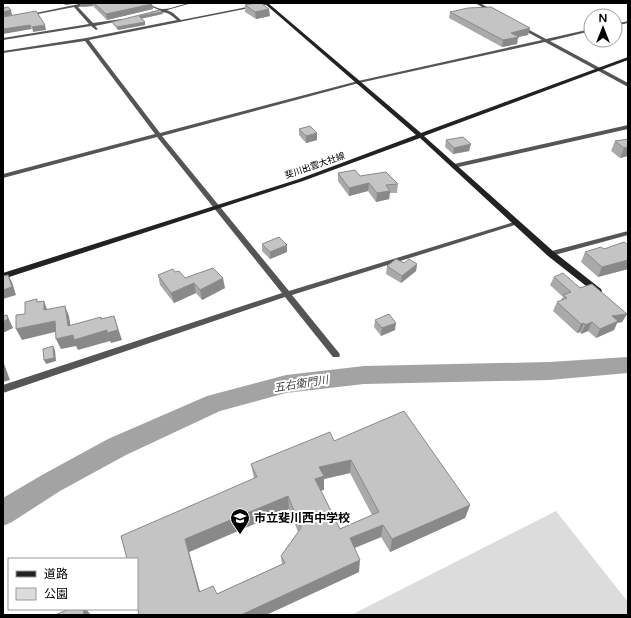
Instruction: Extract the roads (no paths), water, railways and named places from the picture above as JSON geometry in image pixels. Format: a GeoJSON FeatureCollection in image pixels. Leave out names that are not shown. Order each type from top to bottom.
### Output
{"type":"FeatureCollection","features":[{"type":"Feature","properties":{"kind":"main road"},"geometry":{"type":"LineString","coordinates":[[267,3],[421,136],[516,223],[604,296]]}},
{"type":"Feature","properties":{"kind":"main road","name":"斐川出雲大社線"},"geometry":{"type":"LineString","coordinates":[[3,276],[301,180],[628,58]]}},
{"type":"Feature","properties":{"kind":"street"},"geometry":{"type":"LineString","coordinates":[[20,16],[55,8],[90,3]]}},
{"type":"Feature","properties":{"kind":"street"},"geometry":{"type":"LineString","coordinates":[[145,3],[164,10],[179,20]]}},
{"type":"Feature","properties":{"kind":"street"},"geometry":{"type":"LineString","coordinates":[[150,14],[190,3]]}},
{"type":"Feature","properties":{"kind":"street"},"geometry":{"type":"LineString","coordinates":[[3,52],[86,39],[273,3]]}},
{"type":"Feature","properties":{"kind":"street"},"geometry":{"type":"LineString","coordinates":[[477,3],[498,14]]}},
{"type":"Feature","properties":{"kind":"street"},"geometry":{"type":"LineString","coordinates":[[75,6],[102,35]]}},
{"type":"Feature","properties":{"kind":"street"},"geometry":{"type":"LineString","coordinates":[[3,39],[93,26],[128,19]]}},
{"type":"Feature","properties":{"kind":"street"},"geometry":{"type":"LineString","coordinates":[[518,25],[628,85]]}},
{"type":"Feature","properties":{"kind":"street"},"geometry":{"type":"LineString","coordinates":[[3,176],[358,82],[583,32]]}},
{"type":"Feature","properties":{"kind":"street"},"geometry":{"type":"LineString","coordinates":[[86,39],[160,135],[336,355]]}},
{"type":"Feature","properties":{"kind":"street"},"geometry":{"type":"LineString","coordinates":[[454,166],[628,128]]}},
{"type":"Feature","properties":{"kind":"street"},"geometry":{"type":"LineString","coordinates":[[3,389],[287,294],[516,223]]}},
{"type":"Feature","properties":{"kind":"street"},"geometry":{"type":"LineString","coordinates":[[552,254],[628,233]]}},
{"type":"Feature","properties":{"kind":"waterway","name":"五右衛門川"},"geometry":{"type":"LineString","coordinates":[[3,513],[51,483],[117,447],[215,403],[286,384],[364,375],[549,371],[628,365]]}},
{"type":"Feature","properties":{"kind":"place","name":"市立斐川西中学校"},"geometry":{"type":"Point","coordinates":[240,535]}}]}
